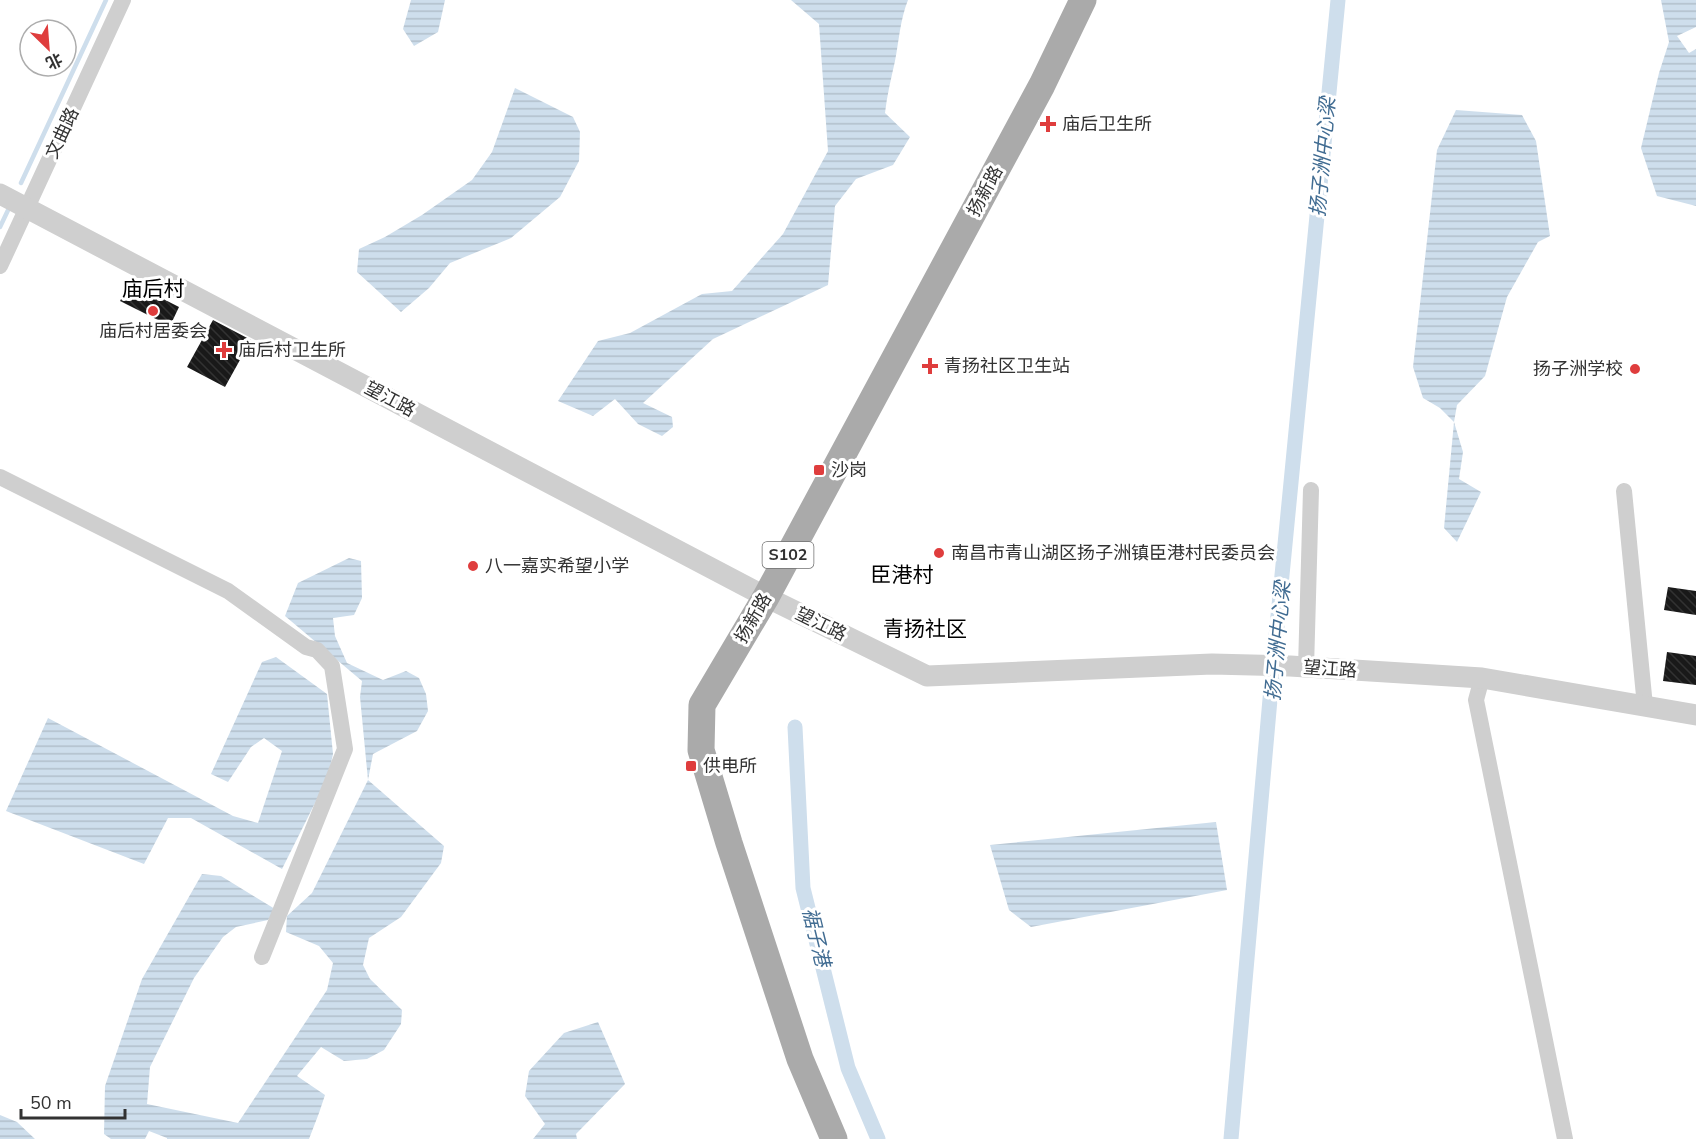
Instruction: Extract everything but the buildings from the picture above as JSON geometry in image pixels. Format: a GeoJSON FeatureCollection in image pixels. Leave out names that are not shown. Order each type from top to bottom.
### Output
{"type":"FeatureCollection","features":[{"type":"Feature","properties":{"kind":"main road","name":"扬新路"},"geometry":{"type":"LineString","coordinates":[[834,1139],[800,1059],[729,843],[701,750],[702,705],[766,597],[1042,85],[1083,0]]}},
{"type":"Feature","properties":{"kind":"street","name":"文曲路"},"geometry":{"type":"LineString","coordinates":[[0,266],[123,0]]}},
{"type":"Feature","properties":{"kind":"street","name":"望江路"},"geometry":{"type":"LineString","coordinates":[[0,194],[766,597],[927,676],[1255,664],[1482,678],[1696,715]]}},
{"type":"Feature","properties":{"kind":"street"},"geometry":{"type":"LineString","coordinates":[[0,477],[228,591],[306,647],[317,650],[332,666],[345,749],[262,957]]}},
{"type":"Feature","properties":{"kind":"street"},"geometry":{"type":"LineString","coordinates":[[1298,667],[1311,490]]}},
{"type":"Feature","properties":{"kind":"street"},"geometry":{"type":"LineString","coordinates":[[1624,491],[1645,706]]}},
{"type":"Feature","properties":{"kind":"street"},"geometry":{"type":"LineString","coordinates":[[1482,678],[1476,700],[1565,1139]]}},
{"type":"Feature","properties":{"kind":"water"},"geometry":{"type":"Polygon","coordinates":[[[411,0],[445,0],[438,32],[414,46],[403,29],[411,0]]]}},
{"type":"Feature","properties":{"kind":"water"},"geometry":{"type":"Polygon","coordinates":[[[791,0],[908,0],[901,23],[885,113],[910,137],[893,165],[856,179],[835,206],[828,285],[713,339],[643,403],[672,417],[673,427],[662,436],[638,424],[615,399],[593,416],[558,401],[598,341],[630,333],[702,294],[732,291],[783,234],[828,151],[819,24],[791,0]]]}},
{"type":"Feature","properties":{"kind":"water"},"geometry":{"type":"Polygon","coordinates":[[[1661,0],[1696,0],[1696,27],[1677,36],[1689,53],[1696,49],[1696,206],[1657,196],[1641,148],[1669,42],[1661,0]]]}},
{"type":"Feature","properties":{"kind":"water"},"geometry":{"type":"Polygon","coordinates":[[[515,88],[573,117],[580,132],[579,161],[560,197],[511,238],[450,263],[429,288],[401,312],[357,272],[359,249],[422,215],[472,180],[492,152],[515,88]]]}},
{"type":"Feature","properties":{"kind":"water"},"geometry":{"type":"Polygon","coordinates":[[[1456,110],[1522,115],[1536,141],[1550,236],[1538,242],[1507,297],[1485,376],[1457,405],[1454,422],[1440,408],[1423,398],[1413,367],[1437,150],[1456,110]]]}},
{"type":"Feature","properties":{"kind":"water"},"geometry":{"type":"Polygon","coordinates":[[[1454,422],[1463,452],[1459,479],[1481,492],[1457,542],[1444,528],[1454,422]]]}},
{"type":"Feature","properties":{"kind":"water"},"geometry":{"type":"Polygon","coordinates":[[[349,558],[361,561],[362,598],[354,615],[333,618],[335,636],[347,663],[383,680],[406,671],[419,678],[426,694],[428,711],[417,731],[373,754],[368,780],[360,697],[362,681],[285,616],[298,583],[349,558]]]}},
{"type":"Feature","properties":{"kind":"water"},"geometry":{"type":"Polygon","coordinates":[[[276,657],[327,694],[333,754],[328,777],[282,869],[191,818],[168,818],[144,864],[6,811],[48,718],[233,816],[258,823],[282,751],[264,738],[251,747],[228,782],[211,774],[262,662],[276,657]]]}},
{"type":"Feature","properties":{"kind":"water"},"geometry":{"type":"Polygon","coordinates":[[[368,780],[444,846],[441,863],[401,917],[369,938],[363,965],[370,979],[402,1010],[401,1024],[384,1050],[367,1059],[344,1061],[321,1047],[297,1076],[325,1095],[309,1139],[167,1139],[149,1131],[145,1139],[111,1139],[104,1134],[105,1086],[142,979],[202,874],[221,876],[275,909],[268,920],[236,927],[223,937],[194,978],[150,1067],[147,1104],[238,1123],[327,990],[333,963],[319,946],[286,932],[287,916],[312,893],[368,780]]]}},
{"type":"Feature","properties":{"kind":"water"},"geometry":{"type":"Polygon","coordinates":[[[1216,822],[1227,890],[1031,927],[1009,910],[990,845],[1216,822]]]}},
{"type":"Feature","properties":{"kind":"water"},"geometry":{"type":"Polygon","coordinates":[[[598,1022],[625,1084],[576,1134],[577,1139],[533,1139],[545,1124],[525,1096],[529,1071],[564,1033],[598,1022]]]}},
{"type":"Feature","properties":{"kind":"water"},"geometry":{"type":"Polygon","coordinates":[[[0,1115],[17,1122],[35,1139],[0,1139],[0,1115]]]}},
{"type":"Feature","properties":{"kind":"waterway"},"geometry":{"type":"LineString","coordinates":[[21,183],[106,0]]}},
{"type":"Feature","properties":{"kind":"waterway","name":"扬子洲中心梁"},"geometry":{"type":"LineString","coordinates":[[1231,1139],[1271,688],[1338,0]]}},
{"type":"Feature","properties":{"kind":"waterway"},"geometry":{"type":"LineString","coordinates":[[0,227],[10,206]]}},
{"type":"Feature","properties":{"kind":"waterway","name":"裾子港"},"geometry":{"type":"LineString","coordinates":[[795,727],[803,888],[848,1068],[878,1139]]}},
{"type":"Feature","properties":{"kind":"place","name":"庙后卫生所"},"geometry":{"type":"Point","coordinates":[1048,124]}},
{"type":"Feature","properties":{"kind":"place","name":"庙后村居委会"},"geometry":{"type":"Point","coordinates":[153,311]}},
{"type":"Feature","properties":{"kind":"place","name":"庙后村卫生所"},"geometry":{"type":"Point","coordinates":[224,350]}},
{"type":"Feature","properties":{"kind":"place","name":"青扬社区卫生站"},"geometry":{"type":"Point","coordinates":[930,366]}},
{"type":"Feature","properties":{"kind":"place","name":"扬子洲学校"},"geometry":{"type":"Point","coordinates":[1635,369]}},
{"type":"Feature","properties":{"kind":"place","name":"沙岗"},"geometry":{"type":"Point","coordinates":[819,470]}},
{"type":"Feature","properties":{"kind":"place","name":"南昌市青山湖区扬子洲镇臣港村民委员会"},"geometry":{"type":"Point","coordinates":[939,553]}},
{"type":"Feature","properties":{"kind":"place","name":"八一嘉实希望小学"},"geometry":{"type":"Point","coordinates":[473,566]}},
{"type":"Feature","properties":{"kind":"place","name":"供电所"},"geometry":{"type":"Point","coordinates":[691,766]}},
{"type":"Feature","properties":{"kind":"district","name":"庙后村"},"geometry":{"type":"Point","coordinates":[153,289]}},
{"type":"Feature","properties":{"kind":"district","name":"臣港村"},"geometry":{"type":"Point","coordinates":[902,575]}},
{"type":"Feature","properties":{"kind":"district","name":"青扬社区"},"geometry":{"type":"Point","coordinates":[925,629]}}]}
